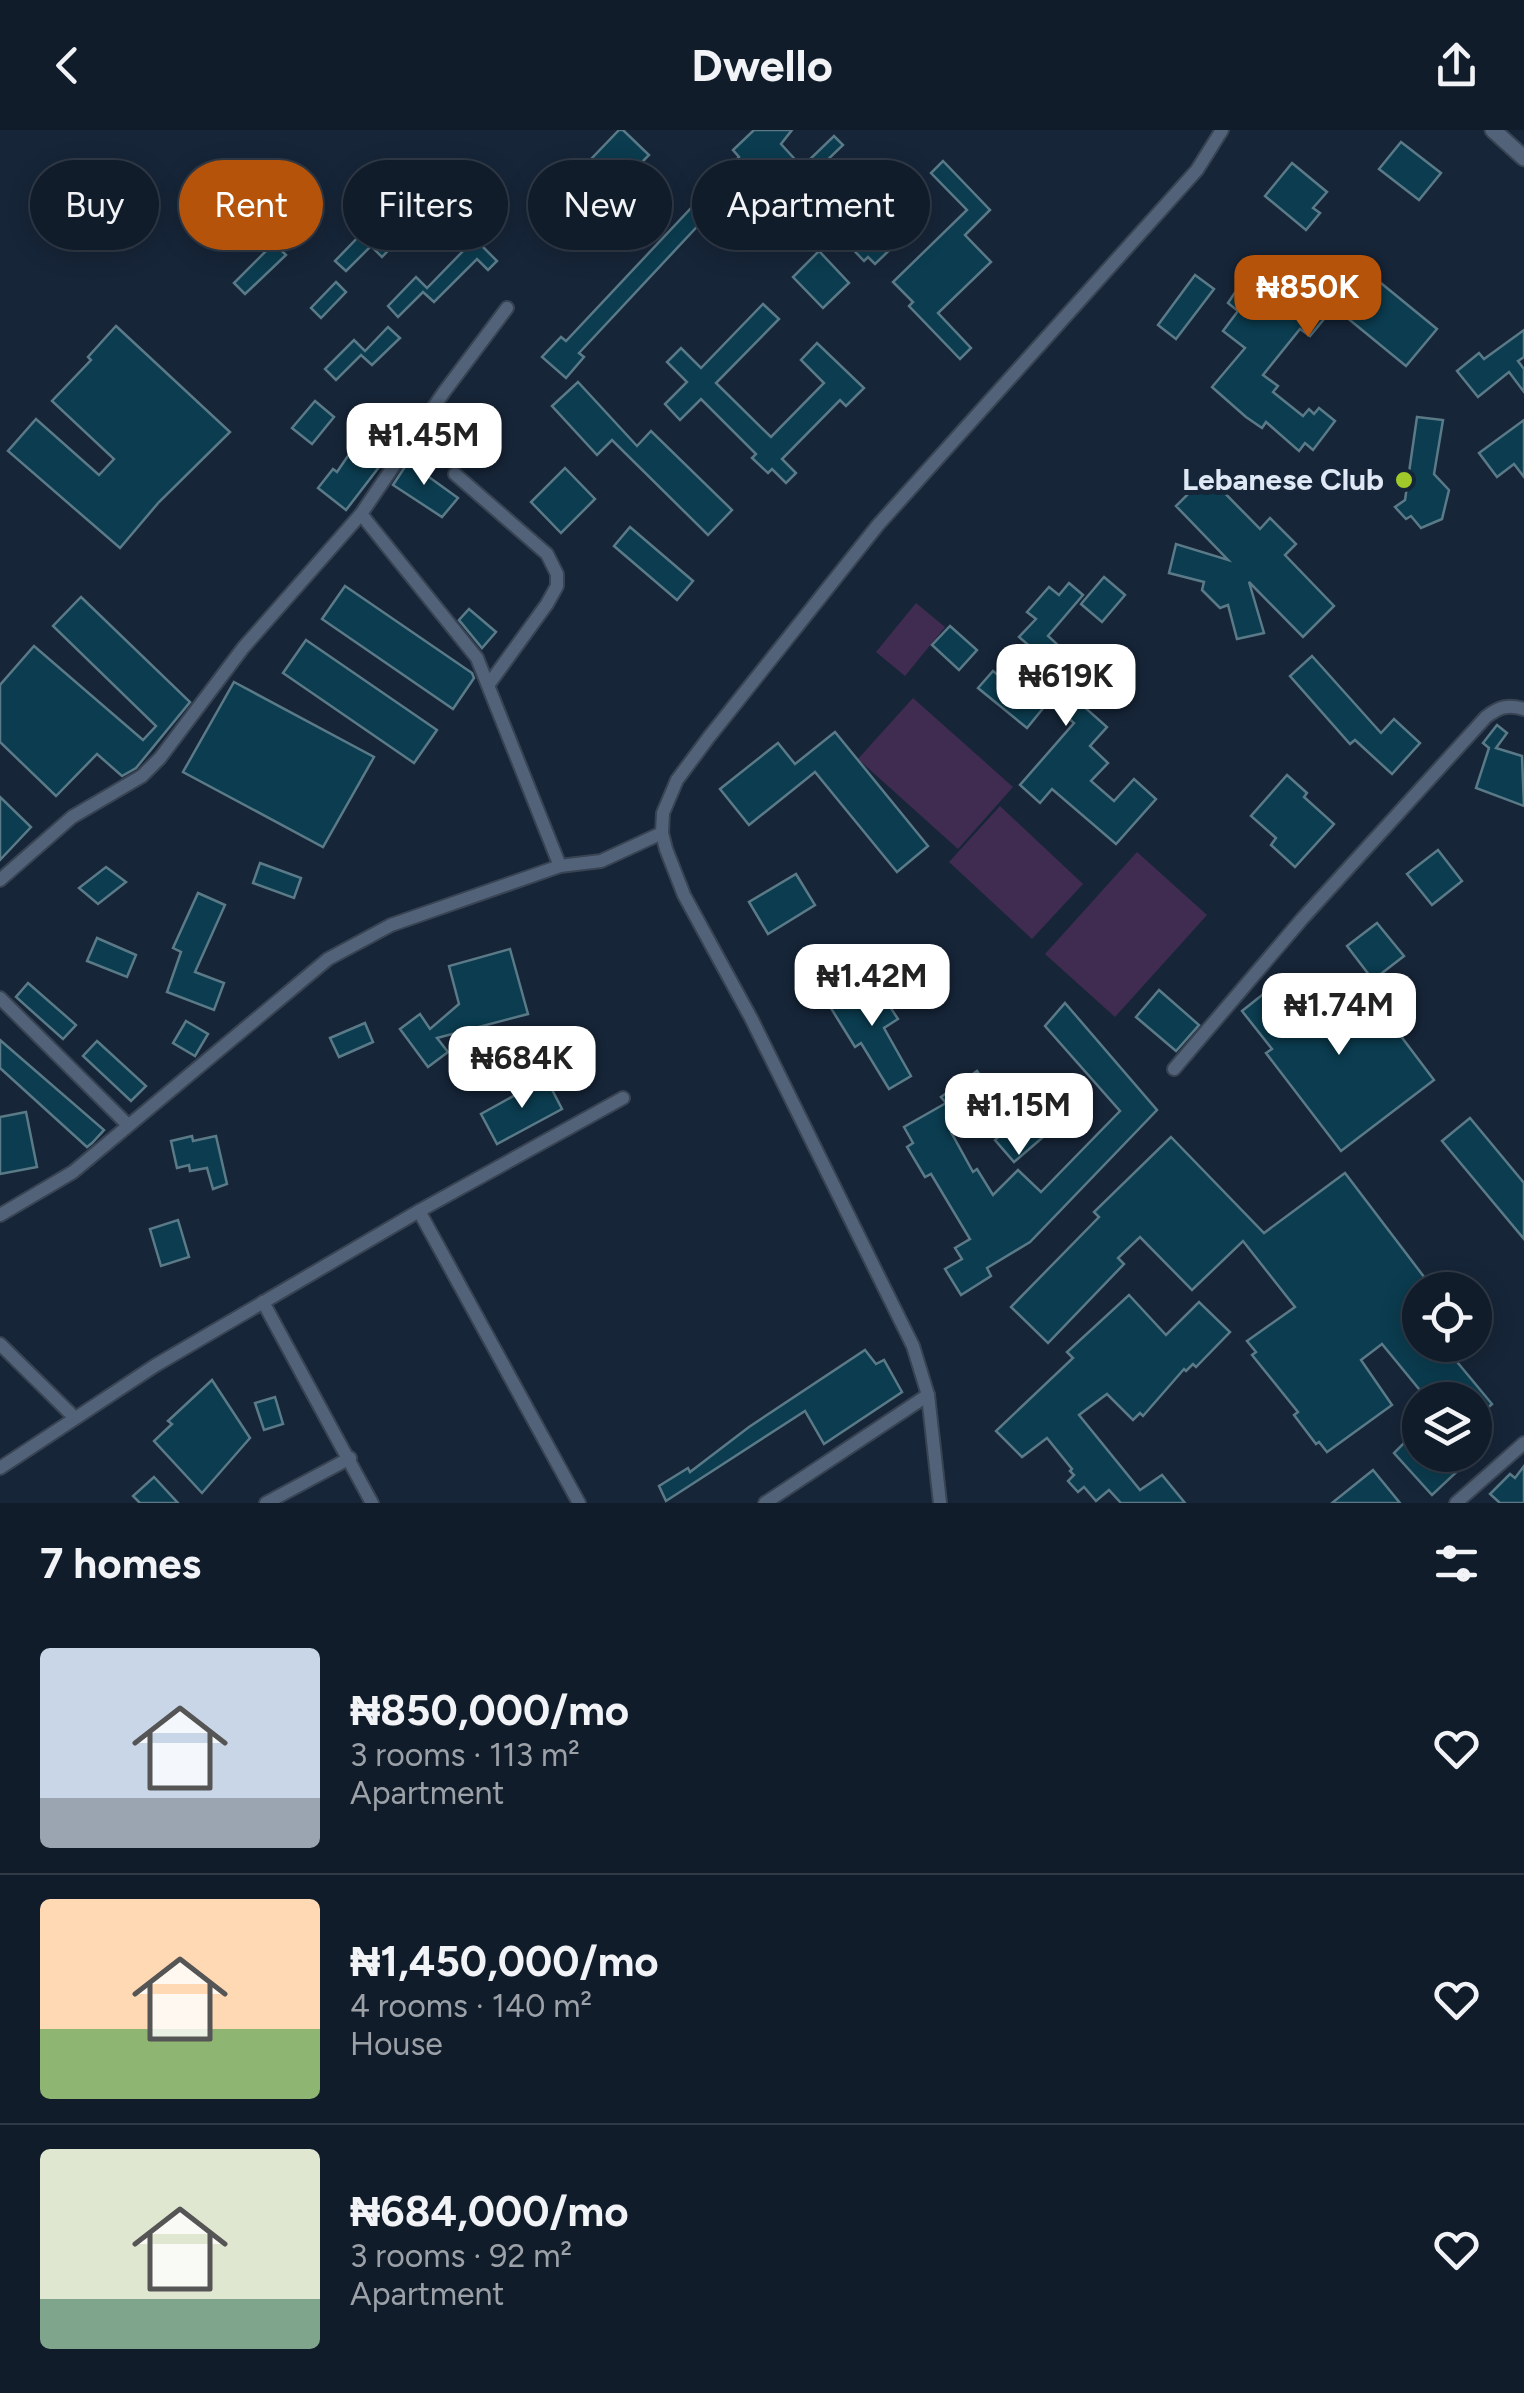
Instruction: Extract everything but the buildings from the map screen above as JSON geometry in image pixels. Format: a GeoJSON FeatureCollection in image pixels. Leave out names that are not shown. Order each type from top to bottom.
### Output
{"type":"FeatureCollection","features":[{"type":"Feature","properties":{"kind":"street"},"geometry":{"type":"LineString","coordinates":[[940,1503],[928,1396],[914,1346],[750,1018],[684,896],[662,833],[663,813],[678,780],[721,722],[878,525],[1197,170],[1222,130]]}},
{"type":"Feature","properties":{"kind":"street"},"geometry":{"type":"LineString","coordinates":[[1493,130],[1524,158]]}},
{"type":"Feature","properties":{"kind":"street"},"geometry":{"type":"LineString","coordinates":[[0,880],[72,817],[142,776],[160,758],[243,648],[362,514],[506,308]]}},
{"type":"Feature","properties":{"kind":"street"},"geometry":{"type":"LineString","coordinates":[[455,474],[548,554],[557,574],[557,586],[490,684]]}},
{"type":"Feature","properties":{"kind":"street"},"geometry":{"type":"LineString","coordinates":[[362,514],[470,649],[490,684],[560,866]]}},
{"type":"Feature","properties":{"kind":"street"},"geometry":{"type":"LineString","coordinates":[[1174,1069],[1302,919],[1486,717],[1512,705],[1524,709]]}},
{"type":"Feature","properties":{"kind":"street"},"geometry":{"type":"LineString","coordinates":[[0,1215],[73,1172],[328,959],[390,925],[560,866],[601,860],[662,833]]}},
{"type":"Feature","properties":{"kind":"street"},"geometry":{"type":"LineString","coordinates":[[0,998],[128,1124]]}},
{"type":"Feature","properties":{"kind":"street"},"geometry":{"type":"LineString","coordinates":[[0,1468],[263,1302],[623,1098]]}},
{"type":"Feature","properties":{"kind":"street"},"geometry":{"type":"LineString","coordinates":[[420,1211],[578,1503]]}},
{"type":"Feature","properties":{"kind":"street"},"geometry":{"type":"LineString","coordinates":[[263,1302],[372,1503]]}},
{"type":"Feature","properties":{"kind":"street"},"geometry":{"type":"LineString","coordinates":[[0,1344],[74,1418]]}},
{"type":"Feature","properties":{"kind":"street"},"geometry":{"type":"LineString","coordinates":[[765,1503],[928,1396]]}},
{"type":"Feature","properties":{"kind":"street"},"geometry":{"type":"LineString","coordinates":[[1456,1503],[1524,1443]]}},
{"type":"Feature","properties":{"kind":"street"},"geometry":{"type":"LineString","coordinates":[[266,1503],[350,1458]]}},
{"type":"Feature","properties":{"kind":"shaded area"},"geometry":{"type":"Polygon","coordinates":[[[916,603],[945,627],[905,676],[876,652],[916,603]]]}},
{"type":"Feature","properties":{"kind":"shaded area"},"geometry":{"type":"Polygon","coordinates":[[[913,698],[1013,787],[958,849],[858,759],[913,698]]]}},
{"type":"Feature","properties":{"kind":"shaded area"},"geometry":{"type":"Polygon","coordinates":[[[1000,806],[1083,884],[1032,939],[949,862],[1000,806]]]}},
{"type":"Feature","properties":{"kind":"shaded area"},"geometry":{"type":"Polygon","coordinates":[[[1137,852],[1207,915],[1115,1017],[1045,954],[1137,852]]]}},
{"type":"Feature","properties":{"kind":"place","name":"Lebanese Club"},"geometry":{"type":"Point","coordinates":[1404,480]}}]}
